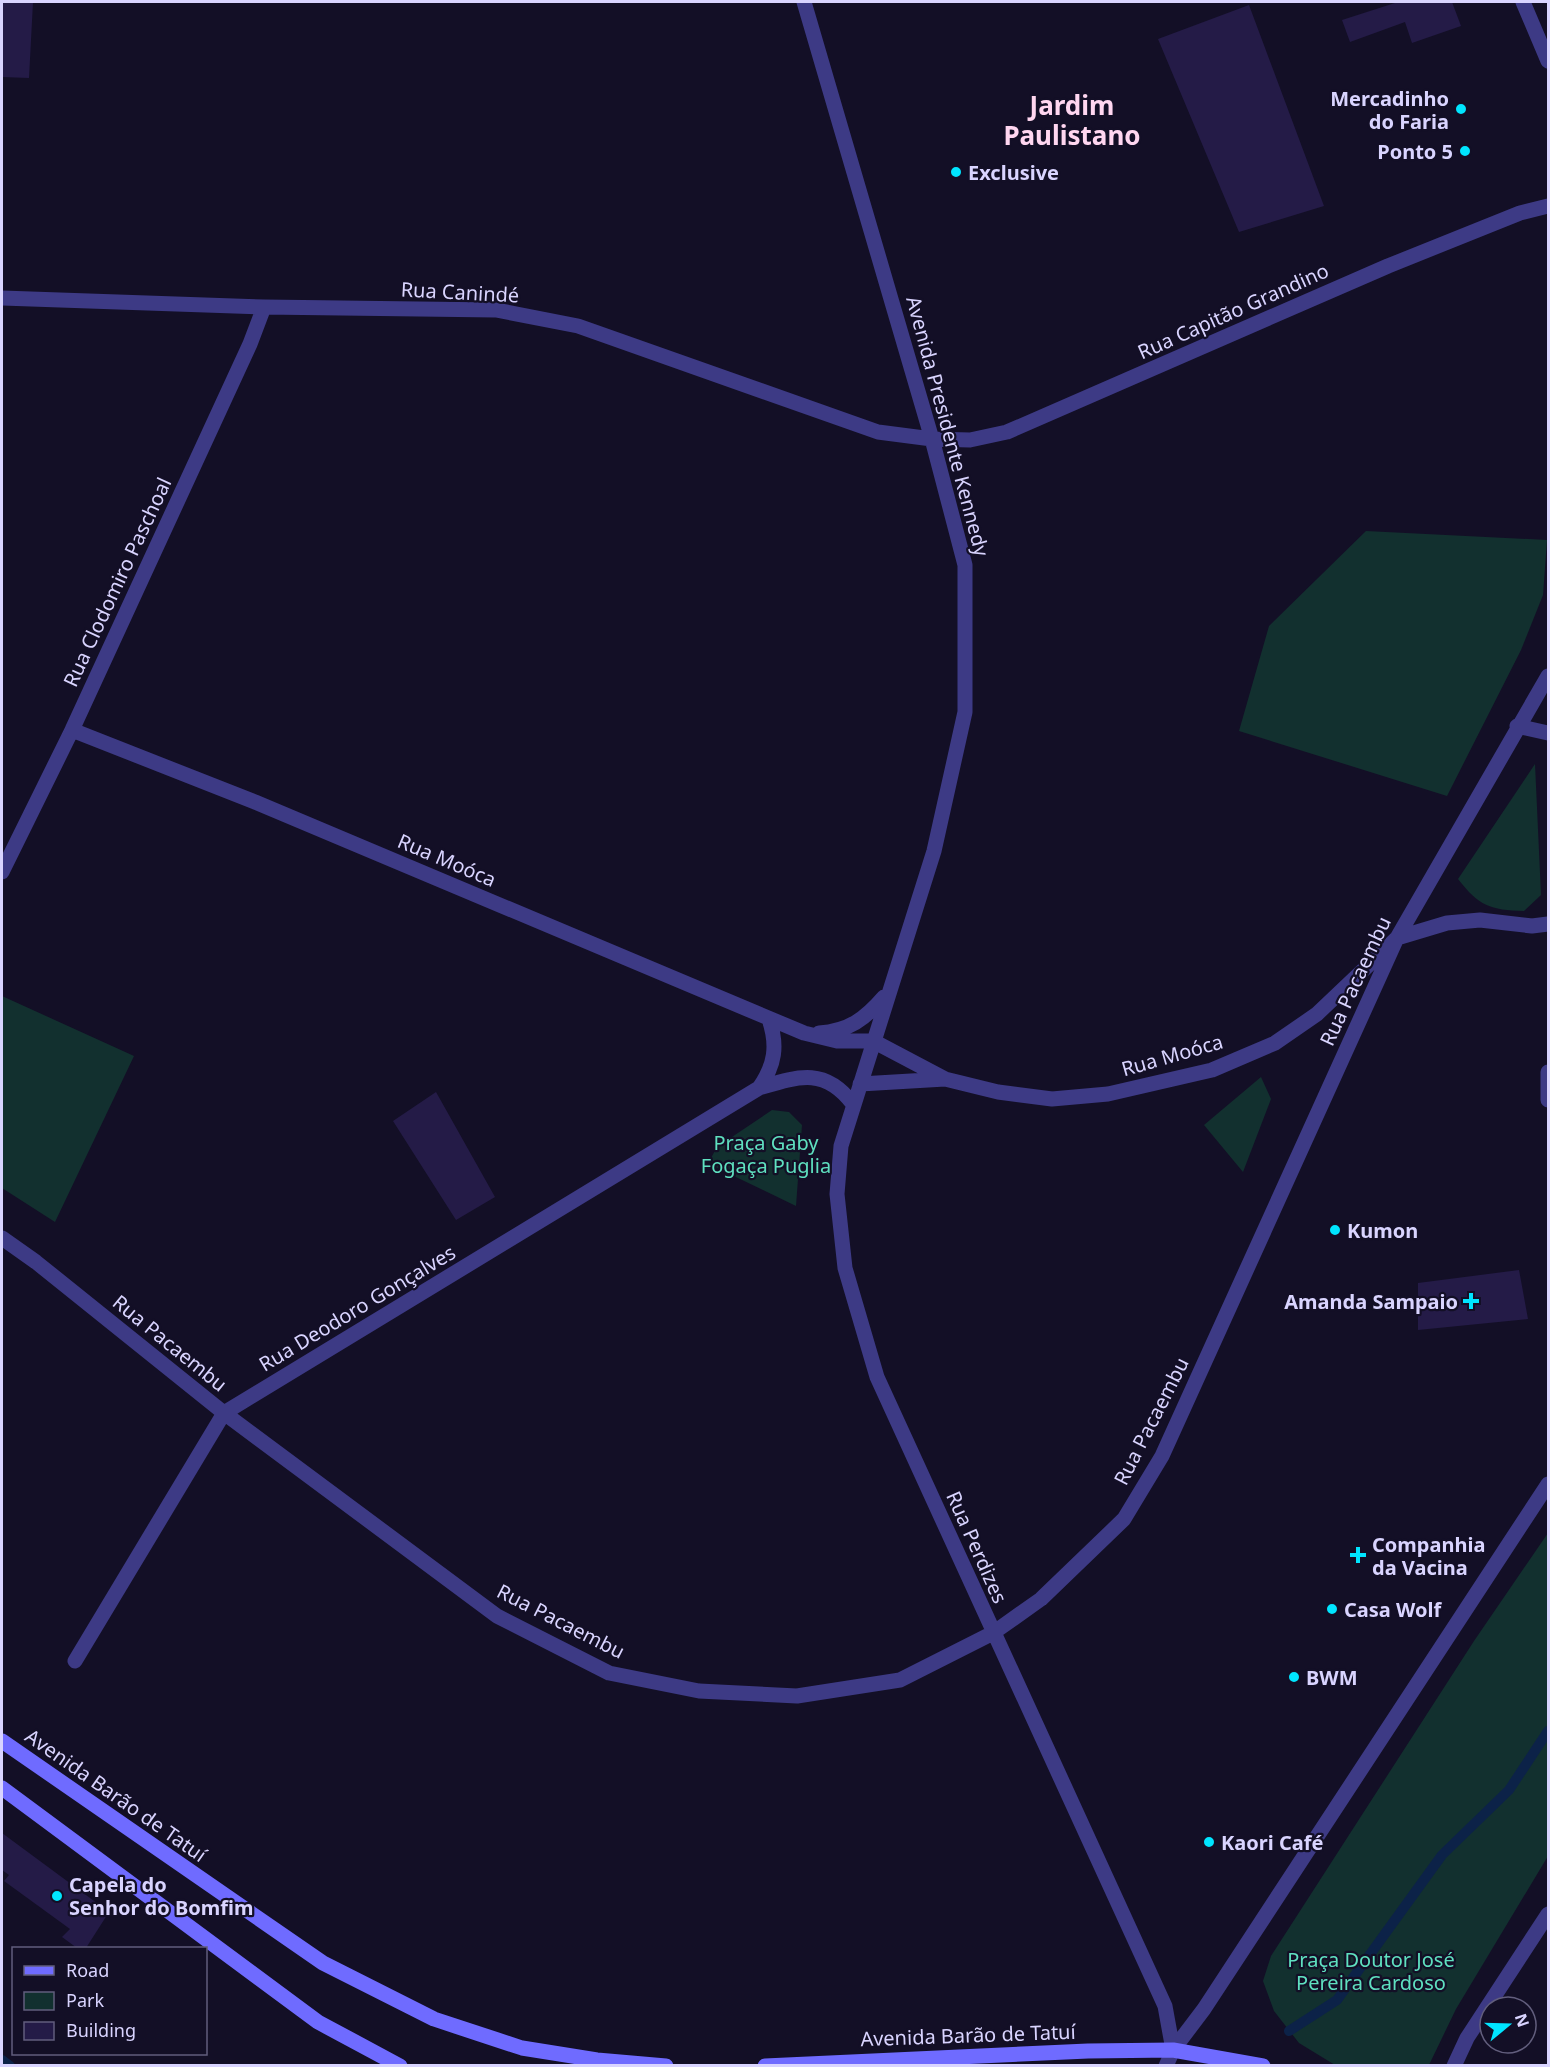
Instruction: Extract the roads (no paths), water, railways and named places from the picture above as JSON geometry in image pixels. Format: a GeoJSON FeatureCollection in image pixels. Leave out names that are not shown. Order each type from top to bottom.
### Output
{"type":"FeatureCollection","features":[{"type":"Feature","properties":{"kind":"main road","name":"Avenida Barão de Tatuí"},"geometry":{"type":"LineString","coordinates":[[2,1741],[324,1963],[434,2019],[522,2048],[597,2060],[666,2066]]}},
{"type":"Feature","properties":{"kind":"main road"},"geometry":{"type":"LineString","coordinates":[[2,1788],[318,2022],[400,2066]]}},
{"type":"Feature","properties":{"kind":"main road","name":"Avenida Barão de Tatuí"},"geometry":{"type":"LineString","coordinates":[[765,2066],[1088,2051],[1173,2050],[1263,2066]]}},
{"type":"Feature","properties":{"kind":"street","name":"Avenida Presidente Kennedy"},"geometry":{"type":"LineString","coordinates":[[804,2],[932,439],[964,565],[965,712],[934,851],[873,1041]]}},
{"type":"Feature","properties":{"kind":"street"},"geometry":{"type":"LineString","coordinates":[[1523,2],[1548,61]]}},
{"type":"Feature","properties":{"kind":"street","name":"Rua Capitão Grandino"},"geometry":{"type":"LineString","coordinates":[[932,439],[970,440],[1007,432],[1388,266],[1520,213],[1548,206]]}},
{"type":"Feature","properties":{"kind":"street","name":"Rua Canindé"},"geometry":{"type":"LineString","coordinates":[[2,298],[264,307],[496,310],[578,326],[878,432],[932,439]]}},
{"type":"Feature","properties":{"kind":"street","name":"Rua Clodomiro Paschoal"},"geometry":{"type":"LineString","coordinates":[[2,872],[72,730],[250,344],[264,307]]}},
{"type":"Feature","properties":{"kind":"street","name":"Rua Pacaembu"},"geometry":{"type":"LineString","coordinates":[[2,1238],[36,1262],[224,1413],[497,1616],[609,1673],[699,1691],[797,1696],[900,1680],[993,1633],[1041,1599],[1124,1519],[1162,1455],[1397,938],[1517,726],[1548,676]]}},
{"type":"Feature","properties":{"kind":"street"},"geometry":{"type":"LineString","coordinates":[[1517,726],[1548,733]]}},
{"type":"Feature","properties":{"kind":"street","name":"Rua Moóca"},"geometry":{"type":"LineString","coordinates":[[72,730],[255,802],[804,1033],[837,1041],[873,1041],[945,1079],[998,1092],[1052,1099],[1108,1094],[1212,1070],[1275,1043],[1317,1014],[1397,938],[1458,922],[1480,920],[1532,926],[1548,924]]}},
{"type":"Feature","properties":{"kind":"street","name":"Rua Moóca"},"geometry":{"type":"LineString","coordinates":[[804,1033],[834,1032],[849,1028],[867,1017],[887,994]]}},
{"type":"Feature","properties":{"kind":"street"},"geometry":{"type":"LineString","coordinates":[[759,1088],[769,1074],[775,1054],[775,1037],[769,1019]]}},
{"type":"Feature","properties":{"kind":"street","name":"Rua Perdizes"},"geometry":{"type":"LineString","coordinates":[[873,1041],[841,1146],[837,1194],[845,1268],[877,1377],[1165,2006],[1173,2050]]}},
{"type":"Feature","properties":{"kind":"street"},"geometry":{"type":"LineString","coordinates":[[1548,1072],[1548,1100]]}},
{"type":"Feature","properties":{"kind":"street","name":"Rua Deodoro Gonçalves"},"geometry":{"type":"LineString","coordinates":[[75,1661],[224,1413],[759,1088],[799,1077],[823,1079],[841,1088],[854,1104]]}},
{"type":"Feature","properties":{"kind":"street","name":"Rua Moóca"},"geometry":{"type":"LineString","coordinates":[[860,1084],[945,1079]]}},
{"type":"Feature","properties":{"kind":"street"},"geometry":{"type":"LineString","coordinates":[[1166,2066],[1173,2050],[1211,1999],[1548,1484]]}},
{"type":"Feature","properties":{"kind":"street"},"geometry":{"type":"LineString","coordinates":[[1454,2066],[1467,2038],[1548,1914]]}},
{"type":"Feature","properties":{"kind":"waterway"},"geometry":{"type":"LineString","coordinates":[[1289,2031],[1337,2000],[1442,1855],[1509,1790],[1548,1731]]}},
{"type":"Feature","properties":{"kind":"waterway"},"geometry":{"type":"LineString","coordinates":[[2,2060],[10,2066]]}},
{"type":"Feature","properties":{"kind":"place","name":"Mercadinho do Faria"},"geometry":{"type":"Point","coordinates":[1461,109]}},
{"type":"Feature","properties":{"kind":"place","name":"Ponto 5"},"geometry":{"type":"Point","coordinates":[1465,151]}},
{"type":"Feature","properties":{"kind":"place","name":"Exclusive"},"geometry":{"type":"Point","coordinates":[956,172]}},
{"type":"Feature","properties":{"kind":"place","name":"Kumon"},"geometry":{"type":"Point","coordinates":[1335,1230]}},
{"type":"Feature","properties":{"kind":"place","name":"Amanda Sampaio"},"geometry":{"type":"Point","coordinates":[1471,1301]}},
{"type":"Feature","properties":{"kind":"place","name":"Companhia da Vacina"},"geometry":{"type":"Point","coordinates":[1358,1555]}},
{"type":"Feature","properties":{"kind":"place","name":"Casa Wolf"},"geometry":{"type":"Point","coordinates":[1332,1609]}},
{"type":"Feature","properties":{"kind":"place","name":"BWM"},"geometry":{"type":"Point","coordinates":[1294,1677]}},
{"type":"Feature","properties":{"kind":"place","name":"Kaori Café"},"geometry":{"type":"Point","coordinates":[1209,1842]}},
{"type":"Feature","properties":{"kind":"place","name":"Capela do Senhor do Bomfim"},"geometry":{"type":"Point","coordinates":[57,1896]}},
{"type":"Feature","properties":{"kind":"district","name":"Jardim Paulistano"},"geometry":{"type":"Point","coordinates":[1072,120]}},
{"type":"Feature","properties":{"kind":"park label","name":"Praça Gaby Fogaça Puglia"},"geometry":{"type":"Point","coordinates":[766,1154]}},
{"type":"Feature","properties":{"kind":"park label","name":"Praça Doutor José Pereira Cardoso"},"geometry":{"type":"Point","coordinates":[1371,1970]}}]}
